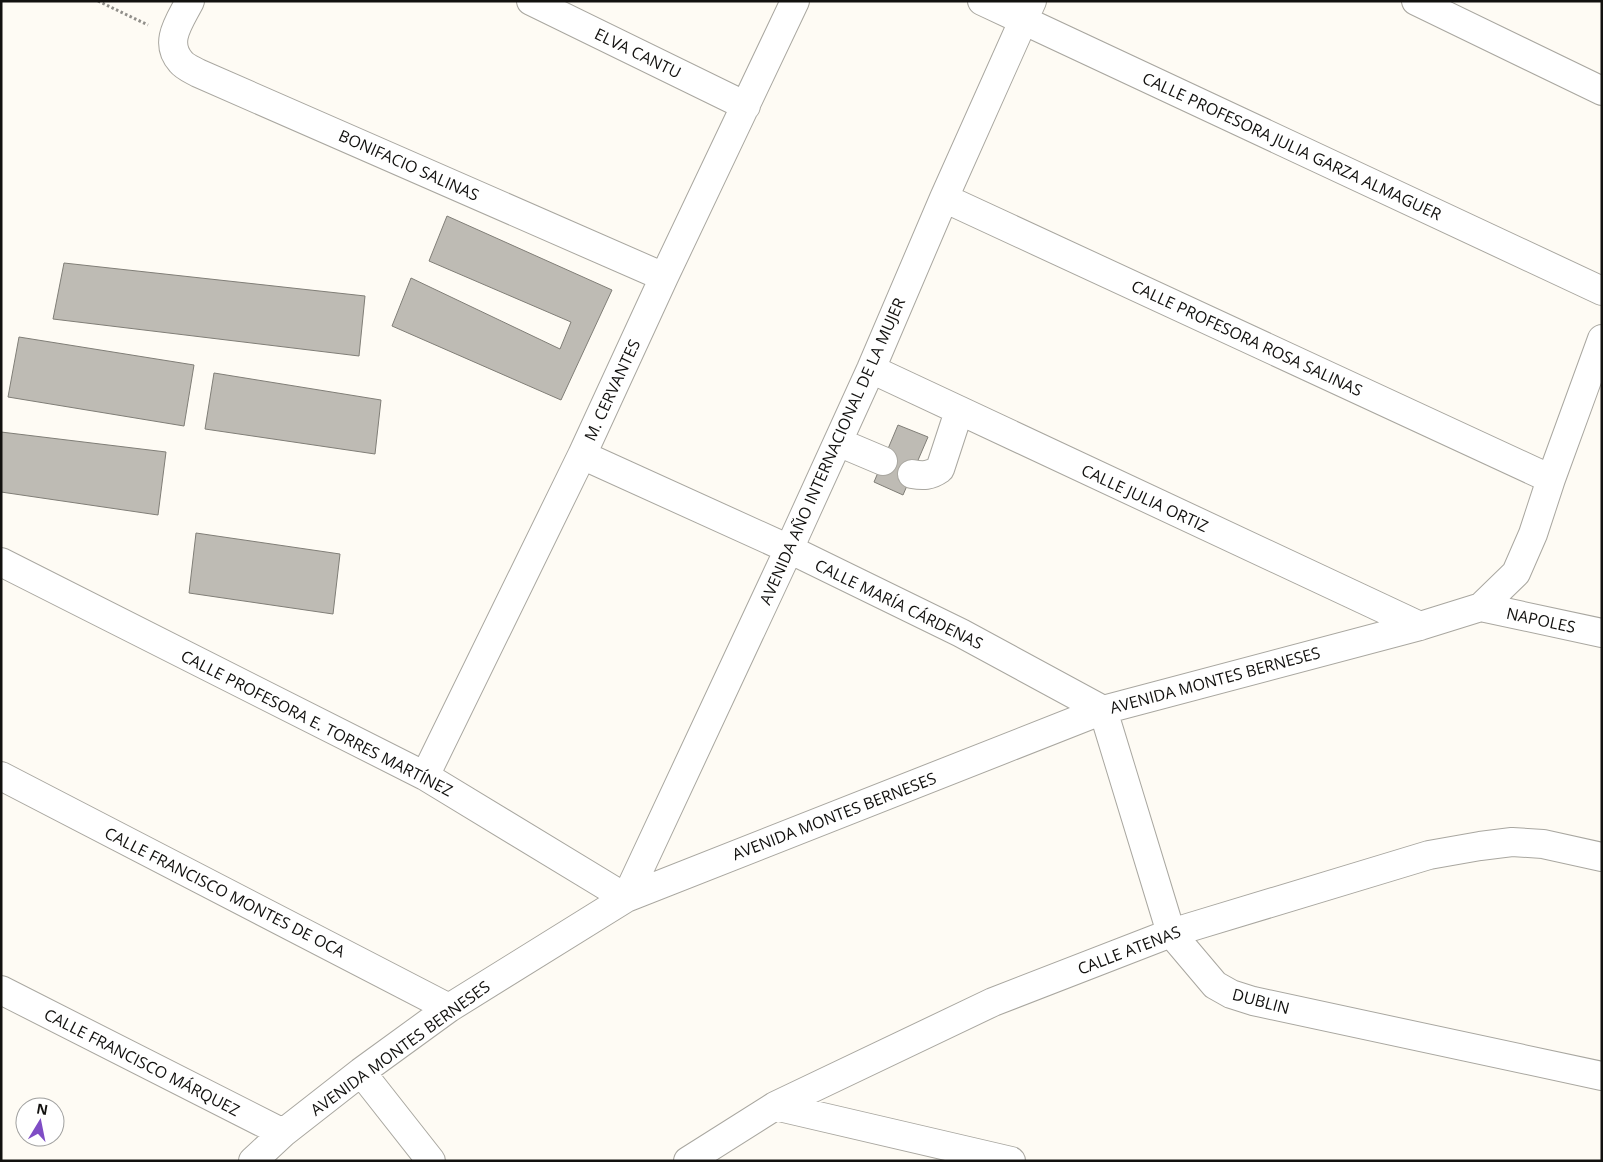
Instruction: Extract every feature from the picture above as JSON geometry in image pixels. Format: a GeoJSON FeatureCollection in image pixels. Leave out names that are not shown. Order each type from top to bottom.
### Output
{"type":"FeatureCollection","features":[{"type":"Feature","properties":{"kind":"street"},"geometry":{"type":"LineString","coordinates":[[172,36],[190,1]]}},
{"type":"Feature","properties":{"kind":"street","name":"ELVA CANTU"},"geometry":{"type":"LineString","coordinates":[[531,1],[746,106]]}},
{"type":"Feature","properties":{"kind":"street","name":"M. CERVANTES"},"geometry":{"type":"LineString","coordinates":[[425,776],[582,455],[795,1]]}},
{"type":"Feature","properties":{"kind":"street","name":"CALLE PROFESORA JULIA GARZA ALMAGUER"},"geometry":{"type":"LineString","coordinates":[[982,1],[1027,11],[1602,291]]}},
{"type":"Feature","properties":{"kind":"street"},"geometry":{"type":"LineString","coordinates":[[1416,1],[1602,92]]}},
{"type":"Feature","properties":{"kind":"street","name":"AVENIDA AÑO INTERNACIONAL DE LA MUJER"},"geometry":{"type":"LineString","coordinates":[[626,898],[838,442],[1027,11]]}},
{"type":"Feature","properties":{"kind":"street","name":"BONIFACIO SALINAS"},"geometry":{"type":"LineString","coordinates":[[172,36],[173,48],[182,63],[198,73],[664,277]]}},
{"type":"Feature","properties":{"kind":"street","name":"CALLE PROFESORA ROSA SALINAS"},"geometry":{"type":"LineString","coordinates":[[944,198],[1551,479]]}},
{"type":"Feature","properties":{"kind":"street"},"geometry":{"type":"LineString","coordinates":[[1481,607],[1516,573],[1533,534],[1602,339]]}},
{"type":"Feature","properties":{"kind":"street","name":"CALLE JULIA ORTIZ"},"geometry":{"type":"LineString","coordinates":[[871,369],[1420,626]]}},
{"type":"Feature","properties":{"kind":"street"},"geometry":{"type":"LineString","coordinates":[[912,474],[923,476],[932,474],[940,469],[959,411]]}},
{"type":"Feature","properties":{"kind":"street"},"geometry":{"type":"LineString","coordinates":[[838,442],[883,461]]}},
{"type":"Feature","properties":{"kind":"street","name":"CALLE MARÍA CÁRDENAS"},"geometry":{"type":"LineString","coordinates":[[582,455],[789,549],[961,633],[1103,710]]}},
{"type":"Feature","properties":{"kind":"street","name":"CALLE PROFESORA E. TORRES MARTÍNEZ"},"geometry":{"type":"LineString","coordinates":[[1,562],[425,776],[626,898]]}},
{"type":"Feature","properties":{"kind":"street","name":"AVENIDA MONTES BERNESES"},"geometry":{"type":"LineString","coordinates":[[253,1161],[283,1133],[361,1072],[449,1008],[626,898],[1103,710],[1420,626],[1481,607]]}},
{"type":"Feature","properties":{"kind":"street","name":"NAPOLES"},"geometry":{"type":"LineString","coordinates":[[1481,607],[1602,632]]}},
{"type":"Feature","properties":{"kind":"street","name":"DUBLIN"},"geometry":{"type":"LineString","coordinates":[[1103,710],[1171,933],[1215,985],[1231,994],[1253,1001],[1602,1076]]}},
{"type":"Feature","properties":{"kind":"street","name":"CALLE FRANCISCO MONTES DE OCA"},"geometry":{"type":"LineString","coordinates":[[1,776],[449,1008]]}},
{"type":"Feature","properties":{"kind":"street","name":"CALLE ATENAS"},"geometry":{"type":"LineString","coordinates":[[688,1161],[775,1106],[993,1002],[1171,933],[1428,855],[1512,842],[1543,844],[1602,857]]}},
{"type":"Feature","properties":{"kind":"street","name":"CALLE FRANCISCO MÁRQUEZ"},"geometry":{"type":"LineString","coordinates":[[1,990],[283,1133]]}},
{"type":"Feature","properties":{"kind":"street"},"geometry":{"type":"LineString","coordinates":[[361,1072],[431,1161]]}},
{"type":"Feature","properties":{"kind":"street"},"geometry":{"type":"LineString","coordinates":[[775,1106],[1012,1161]]}},
{"type":"Feature","properties":{"kind":"path"},"geometry":{"type":"LineString","coordinates":[[98,1],[172,36]]}},
{"type":"Feature","properties":{"kind":"building"},"geometry":{"type":"Polygon","coordinates":[[[447,216],[612,290],[561,400],[392,326],[411,278],[560,349],[571,322],[429,261],[447,216]]]}},
{"type":"Feature","properties":{"kind":"building"},"geometry":{"type":"Polygon","coordinates":[[[64,263],[365,296],[359,356],[53,319],[64,263]]]}},
{"type":"Feature","properties":{"kind":"building"},"geometry":{"type":"Polygon","coordinates":[[[19,337],[194,365],[184,426],[8,397],[19,337]]]}},
{"type":"Feature","properties":{"kind":"building"},"geometry":{"type":"Polygon","coordinates":[[[214,373],[381,400],[375,454],[205,429],[214,373]]]}},
{"type":"Feature","properties":{"kind":"building"},"geometry":{"type":"Polygon","coordinates":[[[898,425],[928,437],[903,495],[874,482],[898,425]]]}},
{"type":"Feature","properties":{"kind":"building"},"geometry":{"type":"Polygon","coordinates":[[[1,432],[166,452],[158,515],[1,492],[1,432]]]}},
{"type":"Feature","properties":{"kind":"building"},"geometry":{"type":"Polygon","coordinates":[[[196,533],[340,554],[333,614],[189,593],[196,533]]]}}]}
